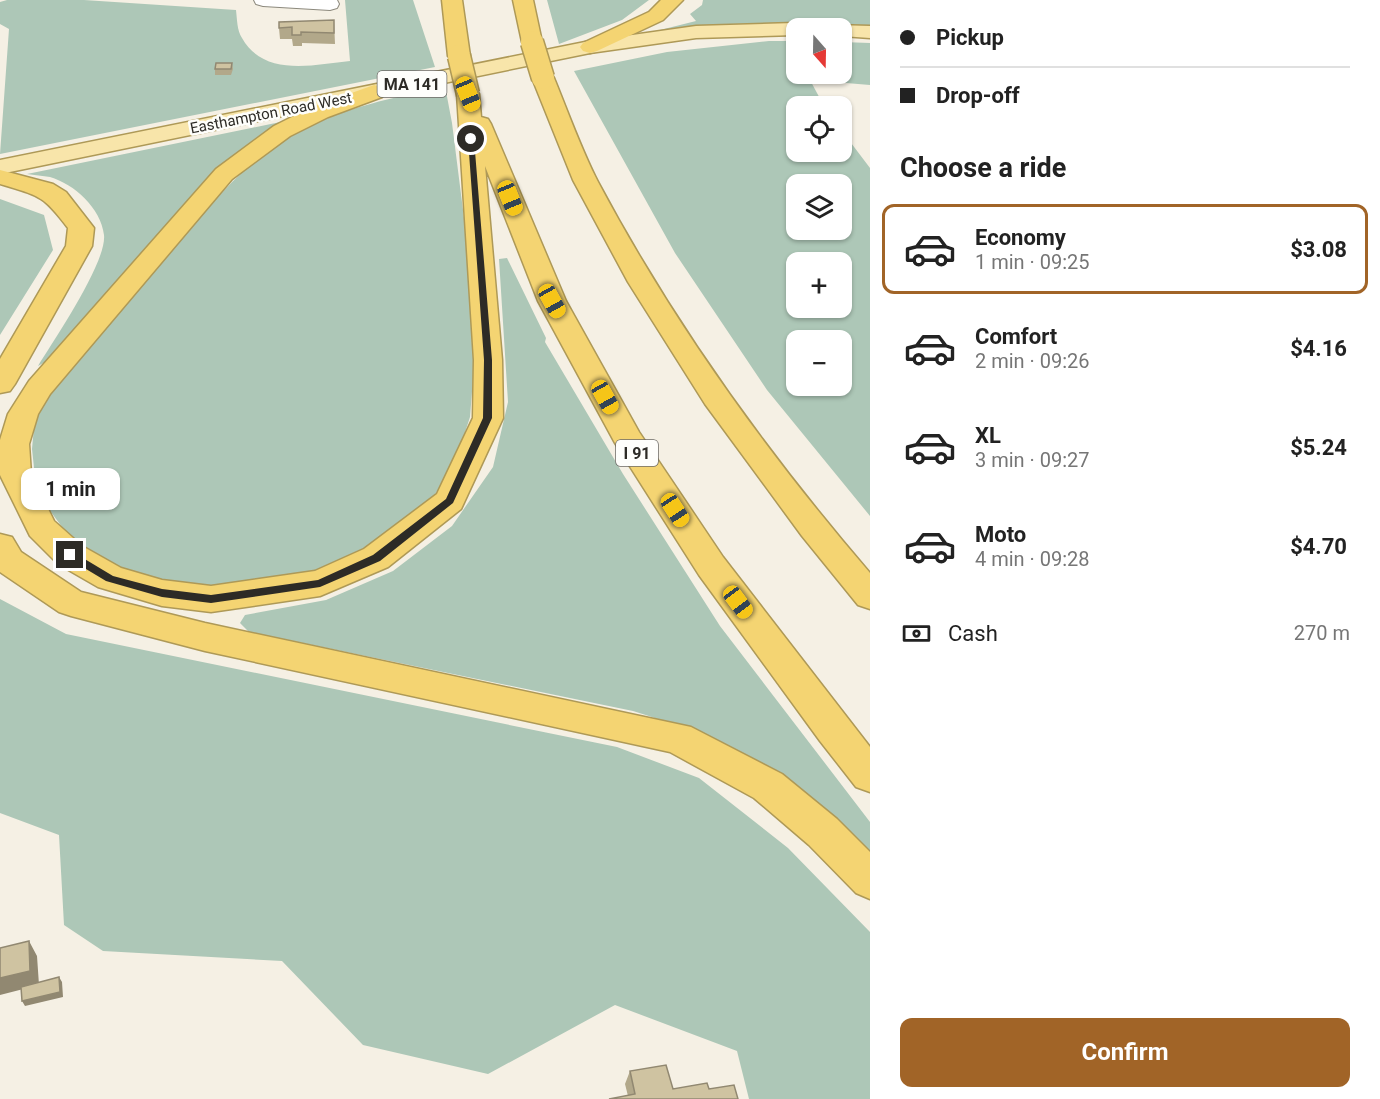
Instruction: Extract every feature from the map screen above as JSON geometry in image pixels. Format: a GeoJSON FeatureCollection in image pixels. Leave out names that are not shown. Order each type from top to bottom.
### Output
{"type":"FeatureCollection","features":[{"type":"Feature","properties":{"kind":"highway","name":"I 91"},"geometry":{"type":"LineString","coordinates":[[452,0],[455,38],[468,94],[552,301],[626,436],[711,566],[870,776]]}},
{"type":"Feature","properties":{"kind":"highway"},"geometry":{"type":"LineString","coordinates":[[523,0],[543,78],[585,180],[640,282],[715,397],[813,528],[870,596]]}},
{"type":"Feature","properties":{"kind":"highway"},"geometry":{"type":"LineString","coordinates":[[590,46],[656,16],[673,0]]}},
{"type":"Feature","properties":{"kind":"highway"},"geometry":{"type":"LineString","coordinates":[[374,92],[320,112],[282,131],[224,174],[34,397],[23,414],[14,444],[15,474],[41,528],[70,555],[110,578],[162,593],[211,599],[320,584],[376,558],[450,501],[488,418],[488,360],[468,94]]}},
{"type":"Feature","properties":{"kind":"highway"},"geometry":{"type":"LineString","coordinates":[[0,177],[44,189],[57,197],[81,228],[79,246],[0,384]]}},
{"type":"Feature","properties":{"kind":"highway"},"geometry":{"type":"LineString","coordinates":[[0,546],[9,561],[71,603],[205,638],[678,738],[768,786],[824,832],[870,880]]}},
{"type":"Feature","properties":{"kind":"main road","name":"Easthampton Road West"},"geometry":{"type":"LineString","coordinates":[[0,167],[590,46],[696,32],[786,29]]}},
{"type":"Feature","properties":{"kind":"main road"},"geometry":{"type":"LineString","coordinates":[[852,31],[870,32]]}},
{"type":"Feature","properties":{"kind":"street"},"geometry":{"type":"LineString","coordinates":[[262,0],[330,4]]}},
{"type":"Feature","properties":{"kind":"green space"},"geometry":{"type":"Polygon","coordinates":[[[7,0],[84,0],[236,10],[240,35],[251,50],[263,59],[276,63],[305,66],[350,61],[345,0],[413,0],[435,67],[0,154],[9,29],[0,24],[0,2],[7,0]]]}},
{"type":"Feature","properties":{"kind":"green space"},"geometry":{"type":"Polygon","coordinates":[[[547,0],[649,0],[622,20],[559,44],[547,0]]]}},
{"type":"Feature","properties":{"kind":"green space"},"geometry":{"type":"Polygon","coordinates":[[[703,0],[870,0],[870,27],[852,26],[852,18],[786,18],[786,23],[709,26],[656,31],[696,21],[690,14],[702,5],[703,0]]]}},
{"type":"Feature","properties":{"kind":"green space"},"geometry":{"type":"Polygon","coordinates":[[[786,41],[786,84],[812,84],[819,96],[786,96],[786,162],[852,162],[852,144],[870,168],[870,516],[767,390],[675,253],[574,71],[667,52],[786,41]]]}},
{"type":"Feature","properties":{"kind":"green space"},"geometry":{"type":"Polygon","coordinates":[[[852,42],[870,43],[870,85],[852,84],[852,42]]]}},
{"type":"Feature","properties":{"kind":"green space"},"geometry":{"type":"Polygon","coordinates":[[[445,86],[452,123],[473,289],[476,341],[470,417],[457,457],[433,498],[369,550],[320,573],[223,587],[174,584],[128,572],[91,553],[65,531],[45,504],[35,477],[32,449],[34,427],[43,402],[209,206],[259,158],[298,132],[333,116],[370,104],[445,86]]]}},
{"type":"Feature","properties":{"kind":"green space"},"geometry":{"type":"Polygon","coordinates":[[[290,120],[237,153],[210,179],[45,362],[38,366],[89,281],[103,247],[104,235],[98,216],[77,191],[59,180],[27,174],[290,120]]]}},
{"type":"Feature","properties":{"kind":"green space"},"geometry":{"type":"Polygon","coordinates":[[[0,199],[44,215],[53,250],[0,335],[0,199]]]}},
{"type":"Feature","properties":{"kind":"green space"},"geometry":{"type":"Polygon","coordinates":[[[507,258],[546,338],[545,342],[623,474],[720,626],[870,822],[870,851],[788,781],[752,758],[709,737],[633,711],[249,632],[240,623],[245,615],[326,600],[393,571],[452,526],[493,467],[508,402],[499,259],[507,258]]]}},
{"type":"Feature","properties":{"kind":"green space"},"geometry":{"type":"Polygon","coordinates":[[[0,599],[66,634],[617,747],[699,778],[788,848],[870,932],[870,1099],[749,1099],[737,1051],[615,1005],[488,1074],[363,1045],[282,961],[103,951],[64,925],[59,835],[0,813],[0,599]]]}},
{"type":"Feature","properties":{"kind":"building"},"geometry":{"type":"Polygon","coordinates":[[[334,20],[334,33],[301,32],[301,35],[292,35],[292,27],[279,28],[279,22],[334,20]]]}},
{"type":"Feature","properties":{"kind":"building"},"geometry":{"type":"Polygon","coordinates":[[[216,63],[232,63],[231,69],[215,69],[216,63]]]}},
{"type":"Feature","properties":{"kind":"building"},"geometry":{"type":"Polygon","coordinates":[[[29,941],[30,971],[0,978],[0,948],[29,941]]]}},
{"type":"Feature","properties":{"kind":"building"},"geometry":{"type":"Polygon","coordinates":[[[59,977],[60,992],[22,1001],[21,987],[59,977]]]}},
{"type":"Feature","properties":{"kind":"building"},"geometry":{"type":"Polygon","coordinates":[[[666,1065],[673,1089],[707,1083],[709,1089],[734,1085],[738,1099],[609,1099],[635,1094],[630,1071],[666,1065]]]}},
{"type":"Feature","properties":{"kind":"route"},"geometry":{"type":"LineString","coordinates":[[70,555],[110,578],[162,593],[211,599],[320,584],[376,558],[450,501],[488,418],[488,360],[471,139]]}}]}
